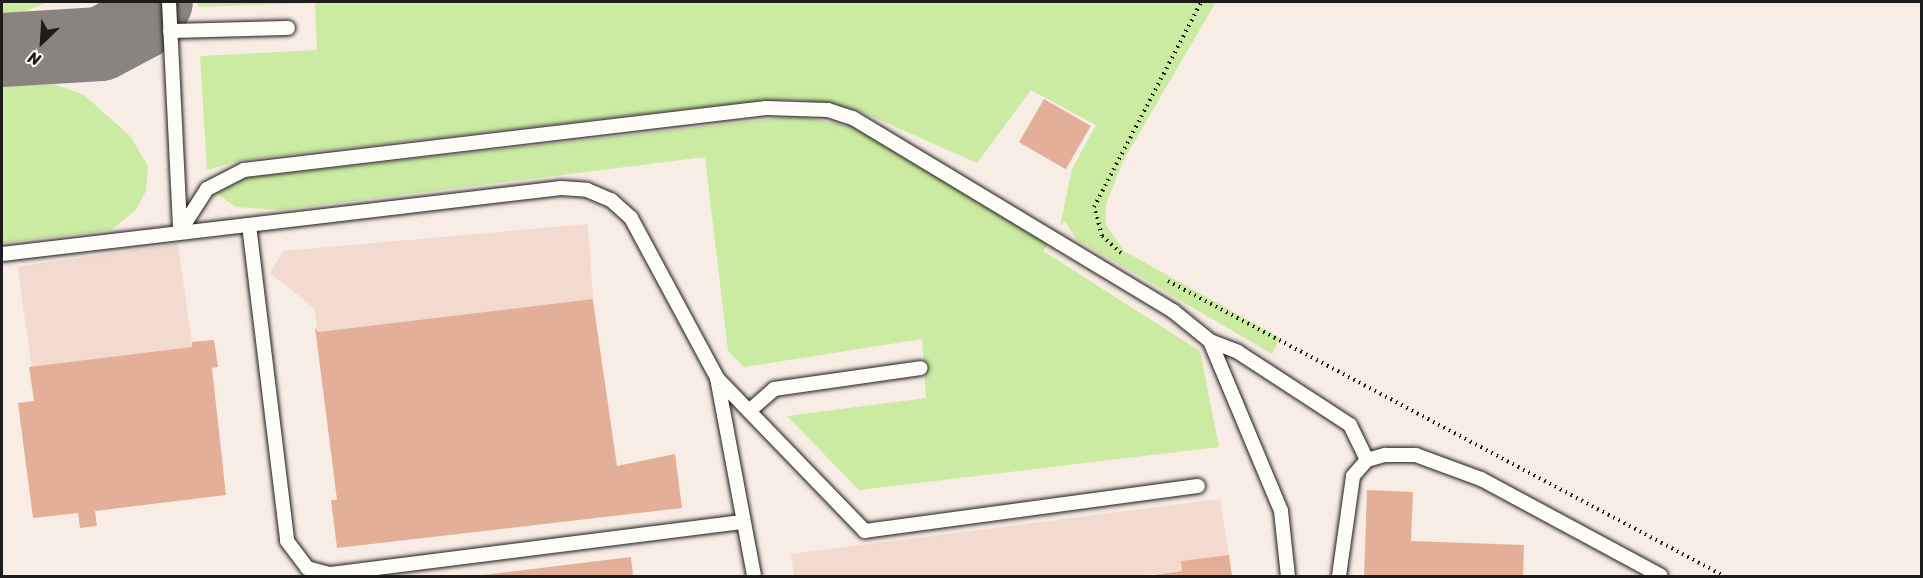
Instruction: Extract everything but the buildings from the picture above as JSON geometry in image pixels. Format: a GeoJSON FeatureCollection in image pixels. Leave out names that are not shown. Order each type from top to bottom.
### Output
{"type":"FeatureCollection","features":[{"type":"Feature","properties":{"kind":"lane"},"geometry":{"type":"LineString","coordinates":[[169,2],[180,231]]}},
{"type":"Feature","properties":{"kind":"lane"},"geometry":{"type":"LineString","coordinates":[[170,31],[288,28]]}},
{"type":"Feature","properties":{"kind":"lane"},"geometry":{"type":"LineString","coordinates":[[180,231],[207,189],[244,170],[766,108],[828,110],[882,131],[1173,311],[1210,341],[1238,352],[1350,425],[1367,460]]}},
{"type":"Feature","properties":{"kind":"lane"},"geometry":{"type":"LineString","coordinates":[[2,254],[180,231],[561,188],[587,190],[611,200],[631,218],[717,378],[865,531],[1198,486]]}},
{"type":"Feature","properties":{"kind":"lane"},"geometry":{"type":"LineString","coordinates":[[249,225],[287,541],[307,568],[330,574],[743,522]]}},
{"type":"Feature","properties":{"kind":"lane"},"geometry":{"type":"LineString","coordinates":[[1210,341],[1281,511],[1288,576]]}},
{"type":"Feature","properties":{"kind":"lane"},"geometry":{"type":"LineString","coordinates":[[749,411],[774,389],[921,368]]}},
{"type":"Feature","properties":{"kind":"lane"},"geometry":{"type":"LineString","coordinates":[[717,378],[754,576]]}},
{"type":"Feature","properties":{"kind":"lane"},"geometry":{"type":"LineString","coordinates":[[1340,576],[1353,476],[1367,460],[1416,455],[1481,479],[1654,576]]}},
{"type":"Feature","properties":{"kind":"path"},"geometry":{"type":"LineString","coordinates":[[1128,259],[1102,236],[1094,207],[1201,2]]}},
{"type":"Feature","properties":{"kind":"path"},"geometry":{"type":"LineString","coordinates":[[1158,276],[1724,576]]}},
{"type":"Feature","properties":{"kind":"shaded area"},"geometry":{"type":"Polygon","coordinates":[[[588,224],[593,299],[318,332],[314,308],[270,273],[283,251],[588,224]]]}},
{"type":"Feature","properties":{"kind":"shaded area"},"geometry":{"type":"Polygon","coordinates":[[[178,244],[192,347],[32,370],[18,267],[178,244]]]}},
{"type":"Feature","properties":{"kind":"shaded area"},"geometry":{"type":"Polygon","coordinates":[[[1220,499],[1229,555],[1181,561],[1182,571],[1134,576],[794,576],[791,554],[1220,499]]]}},
{"type":"Feature","properties":{"kind":"green space"},"geometry":{"type":"Polygon","coordinates":[[[2,2],[49,2],[2,20],[2,2]]]}},
{"type":"Feature","properties":{"kind":"green space"},"geometry":{"type":"Polygon","coordinates":[[[198,2],[1216,2],[1123,161],[1106,204],[1106,225],[1124,251],[1280,338],[1272,354],[1076,239],[1065,221],[1060,226],[1072,169],[1096,125],[1031,90],[977,163],[857,110],[802,100],[765,100],[242,160],[207,170],[200,56],[317,50],[315,3],[198,7],[198,2]]]}},
{"type":"Feature","properties":{"kind":"green space"},"geometry":{"type":"Polygon","coordinates":[[[54,84],[84,95],[130,136],[148,166],[146,191],[136,210],[111,230],[2,243],[2,87],[54,84]]]}},
{"type":"Feature","properties":{"kind":"green space"},"geometry":{"type":"Polygon","coordinates":[[[798,116],[850,126],[877,138],[1048,244],[1043,251],[1200,351],[1219,447],[859,490],[787,416],[926,398],[922,339],[744,367],[728,351],[705,157],[281,210],[236,207],[216,193],[246,178],[798,116]]]}},
{"type":"Feature","properties":{"kind":"taxiway"},"geometry":{"type":"LineString","coordinates":[[2,50],[101,44],[142,22],[156,2]]}}]}
